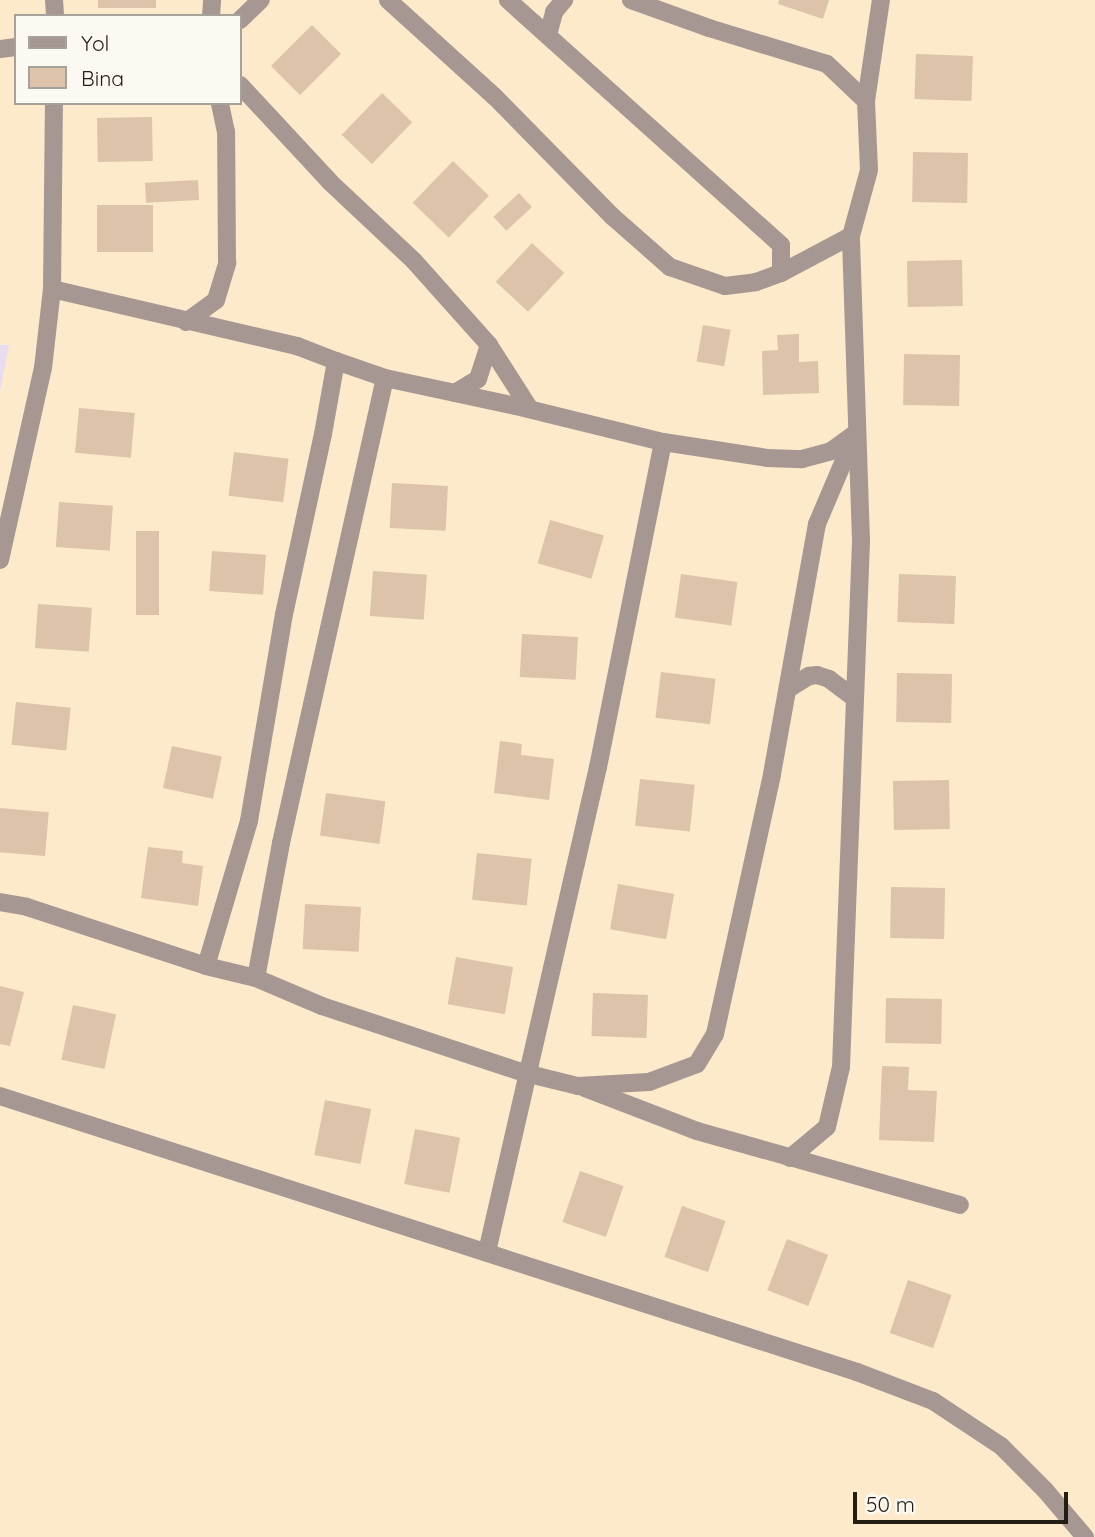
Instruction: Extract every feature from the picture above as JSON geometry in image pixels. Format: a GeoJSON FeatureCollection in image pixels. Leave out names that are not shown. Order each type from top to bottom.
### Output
{"type":"FeatureCollection","features":[{"type":"Feature","properties":{"kind":"street"},"geometry":{"type":"LineString","coordinates":[[242,18],[261,0]]}},
{"type":"Feature","properties":{"kind":"street"},"geometry":{"type":"LineString","coordinates":[[388,0],[495,97],[613,217],[670,267],[725,286],[756,282],[781,273],[851,236]]}},
{"type":"Feature","properties":{"kind":"street"},"geometry":{"type":"LineString","coordinates":[[508,0],[781,244],[781,273]]}},
{"type":"Feature","properties":{"kind":"street"},"geometry":{"type":"LineString","coordinates":[[548,35],[554,12],[564,0]]}},
{"type":"Feature","properties":{"kind":"street"},"geometry":{"type":"LineString","coordinates":[[631,0],[709,28],[827,64],[866,101]]}},
{"type":"Feature","properties":{"kind":"street"},"geometry":{"type":"LineString","coordinates":[[790,1158],[827,1127],[841,1067],[861,541],[851,236],[869,170],[866,101],[881,0]]}},
{"type":"Feature","properties":{"kind":"street"},"geometry":{"type":"LineString","coordinates":[[242,87],[330,182],[414,261],[489,345],[530,409]]}},
{"type":"Feature","properties":{"kind":"street"},"geometry":{"type":"LineString","coordinates":[[0,560],[43,368],[52,289],[54,105]]}},
{"type":"Feature","properties":{"kind":"street"},"geometry":{"type":"LineString","coordinates":[[186,322],[216,300],[228,263],[226,132],[220,105]]}},
{"type":"Feature","properties":{"kind":"street"},"geometry":{"type":"LineString","coordinates":[[52,289],[297,346],[385,378],[530,409],[663,443],[768,458],[802,459],[831,451],[856,432]]}},
{"type":"Feature","properties":{"kind":"street"},"geometry":{"type":"LineString","coordinates":[[455,393],[478,379],[489,345]]}},
{"type":"Feature","properties":{"kind":"street"},"geometry":{"type":"LineString","coordinates":[[206,965],[249,821],[284,614],[336,361]]}},
{"type":"Feature","properties":{"kind":"street"},"geometry":{"type":"LineString","coordinates":[[257,978],[284,830],[385,378]]}},
{"type":"Feature","properties":{"kind":"street"},"geometry":{"type":"LineString","coordinates":[[578,1086],[649,1082],[697,1065],[715,1034],[772,774],[817,524],[856,432]]}},
{"type":"Feature","properties":{"kind":"street"},"geometry":{"type":"LineString","coordinates":[[487,1252],[525,1073],[598,767],[663,443]]}},
{"type":"Feature","properties":{"kind":"street"},"geometry":{"type":"LineString","coordinates":[[788,689],[809,676],[817,675],[829,678],[853,697]]}},
{"type":"Feature","properties":{"kind":"street"},"geometry":{"type":"LineString","coordinates":[[0,902],[27,907],[206,965],[257,978],[322,1006],[525,1073],[578,1086],[696,1131],[960,1205]]}},
{"type":"Feature","properties":{"kind":"street"},"geometry":{"type":"LineString","coordinates":[[0,1096],[857,1372],[933,1401],[1001,1446],[1045,1490],[1085,1537]]}},
{"type":"Feature","properties":{"kind":"shaded area"},"geometry":{"type":"Polygon","coordinates":[[[0,345],[9,345],[0,392],[0,345]]]}},
{"type":"Feature","properties":{"kind":"building"},"geometry":{"type":"Polygon","coordinates":[[[98,0],[156,0],[156,8],[98,8],[98,0]]]}},
{"type":"Feature","properties":{"kind":"building"},"geometry":{"type":"Polygon","coordinates":[[[779,0],[829,0],[823,19],[778,4],[779,0]]]}},
{"type":"Feature","properties":{"kind":"building"},"geometry":{"type":"Polygon","coordinates":[[[312,25],[341,54],[300,95],[271,66],[312,25]]]}},
{"type":"Feature","properties":{"kind":"building"},"geometry":{"type":"Polygon","coordinates":[[[916,54],[973,56],[971,101],[914,99],[916,54]]]}},
{"type":"Feature","properties":{"kind":"building"},"geometry":{"type":"Polygon","coordinates":[[[382,93],[412,122],[372,164],[342,135],[382,93]]]}},
{"type":"Feature","properties":{"kind":"building"},"geometry":{"type":"Polygon","coordinates":[[[152,117],[153,161],[98,162],[97,118],[152,117]]]}},
{"type":"Feature","properties":{"kind":"building"},"geometry":{"type":"Polygon","coordinates":[[[913,152],[968,153],[967,203],[912,202],[913,152]]]}},
{"type":"Feature","properties":{"kind":"building"},"geometry":{"type":"Polygon","coordinates":[[[453,161],[489,196],[449,237],[413,203],[453,161]]]}},
{"type":"Feature","properties":{"kind":"building"},"geometry":{"type":"Polygon","coordinates":[[[198,180],[199,200],[146,203],[145,183],[198,180]]]}},
{"type":"Feature","properties":{"kind":"building"},"geometry":{"type":"Polygon","coordinates":[[[519,193],[532,207],[506,231],[493,217],[519,193]]]}},
{"type":"Feature","properties":{"kind":"building"},"geometry":{"type":"Polygon","coordinates":[[[97,205],[153,205],[153,252],[97,252],[97,205]]]}},
{"type":"Feature","properties":{"kind":"building"},"geometry":{"type":"Polygon","coordinates":[[[532,243],[564,273],[528,312],[496,282],[532,243]]]}},
{"type":"Feature","properties":{"kind":"building"},"geometry":{"type":"Polygon","coordinates":[[[962,260],[963,306],[908,307],[907,261],[962,260]]]}},
{"type":"Feature","properties":{"kind":"building"},"geometry":{"type":"Polygon","coordinates":[[[703,325],[731,330],[724,366],[697,361],[703,325]]]}},
{"type":"Feature","properties":{"kind":"building"},"geometry":{"type":"Polygon","coordinates":[[[799,334],[799,362],[818,361],[819,393],[763,395],[762,351],[778,350],[777,335],[799,334]]]}},
{"type":"Feature","properties":{"kind":"building"},"geometry":{"type":"Polygon","coordinates":[[[904,354],[960,355],[959,406],[903,405],[904,354]]]}},
{"type":"Feature","properties":{"kind":"building"},"geometry":{"type":"Polygon","coordinates":[[[79,408],[135,413],[131,458],[75,453],[79,408]]]}},
{"type":"Feature","properties":{"kind":"building"},"geometry":{"type":"Polygon","coordinates":[[[234,452],[289,459],[283,502],[229,496],[234,452]]]}},
{"type":"Feature","properties":{"kind":"building"},"geometry":{"type":"Polygon","coordinates":[[[392,483],[448,486],[446,531],[390,528],[392,483]]]}},
{"type":"Feature","properties":{"kind":"building"},"geometry":{"type":"Polygon","coordinates":[[[59,502],[113,506],[110,551],[56,547],[59,502]]]}},
{"type":"Feature","properties":{"kind":"building"},"geometry":{"type":"Polygon","coordinates":[[[550,520],[604,535],[591,579],[538,563],[550,520]]]}},
{"type":"Feature","properties":{"kind":"building"},"geometry":{"type":"Polygon","coordinates":[[[136,531],[159,531],[159,615],[136,615],[136,531]]]}},
{"type":"Feature","properties":{"kind":"building"},"geometry":{"type":"Polygon","coordinates":[[[212,551],[266,555],[263,595],[209,591],[212,551]]]}},
{"type":"Feature","properties":{"kind":"building"},"geometry":{"type":"Polygon","coordinates":[[[373,571],[427,575],[424,620],[370,616],[373,571]]]}},
{"type":"Feature","properties":{"kind":"building"},"geometry":{"type":"Polygon","coordinates":[[[681,574],[737,582],[731,626],[675,618],[681,574]]]}},
{"type":"Feature","properties":{"kind":"building"},"geometry":{"type":"Polygon","coordinates":[[[899,574],[956,576],[954,624],[897,622],[899,574]]]}},
{"type":"Feature","properties":{"kind":"building"},"geometry":{"type":"Polygon","coordinates":[[[38,604],[92,608],[89,652],[35,648],[38,604]]]}},
{"type":"Feature","properties":{"kind":"building"},"geometry":{"type":"Polygon","coordinates":[[[522,634],[578,637],[576,680],[520,677],[522,634]]]}},
{"type":"Feature","properties":{"kind":"building"},"geometry":{"type":"Polygon","coordinates":[[[661,672],[716,679],[710,724],[655,718],[661,672]]]}},
{"type":"Feature","properties":{"kind":"building"},"geometry":{"type":"Polygon","coordinates":[[[897,673],[952,674],[951,723],[896,722],[897,673]]]}},
{"type":"Feature","properties":{"kind":"building"},"geometry":{"type":"Polygon","coordinates":[[[16,702],[71,708],[66,751],[12,745],[16,702]]]}},
{"type":"Feature","properties":{"kind":"building"},"geometry":{"type":"Polygon","coordinates":[[[500,741],[522,744],[521,755],[554,759],[549,800],[494,793],[500,741]]]}},
{"type":"Feature","properties":{"kind":"building"},"geometry":{"type":"Polygon","coordinates":[[[172,746],[222,757],[213,799],[163,788],[172,746]]]}},
{"type":"Feature","properties":{"kind":"building"},"geometry":{"type":"Polygon","coordinates":[[[640,779],[695,785],[690,831],[635,826],[640,779]]]}},
{"type":"Feature","properties":{"kind":"building"},"geometry":{"type":"Polygon","coordinates":[[[949,780],[950,829],[894,830],[893,781],[949,780]]]}},
{"type":"Feature","properties":{"kind":"building"},"geometry":{"type":"Polygon","coordinates":[[[326,793],[385,801],[379,844],[320,836],[326,793]]]}},
{"type":"Feature","properties":{"kind":"building"},"geometry":{"type":"Polygon","coordinates":[[[0,808],[49,812],[45,856],[0,852],[0,808]]]}},
{"type":"Feature","properties":{"kind":"building"},"geometry":{"type":"Polygon","coordinates":[[[148,847],[183,851],[182,863],[203,866],[198,906],[141,898],[148,847]]]}},
{"type":"Feature","properties":{"kind":"building"},"geometry":{"type":"Polygon","coordinates":[[[477,853],[532,859],[527,905],[472,900],[477,853]]]}},
{"type":"Feature","properties":{"kind":"building"},"geometry":{"type":"Polygon","coordinates":[[[618,884],[674,894],[666,939],[610,929],[618,884]]]}},
{"type":"Feature","properties":{"kind":"building"},"geometry":{"type":"Polygon","coordinates":[[[891,887],[945,888],[944,939],[890,938],[891,887]]]}},
{"type":"Feature","properties":{"kind":"building"},"geometry":{"type":"Polygon","coordinates":[[[305,904],[361,907],[359,952],[303,949],[305,904]]]}},
{"type":"Feature","properties":{"kind":"building"},"geometry":{"type":"Polygon","coordinates":[[[456,957],[513,967],[505,1014],[448,1004],[456,957]]]}},
{"type":"Feature","properties":{"kind":"building"},"geometry":{"type":"Polygon","coordinates":[[[0,986],[24,992],[10,1046],[0,1044],[0,986]]]}},
{"type":"Feature","properties":{"kind":"building"},"geometry":{"type":"Polygon","coordinates":[[[593,993],[648,995],[646,1038],[591,1036],[593,993]]]}},
{"type":"Feature","properties":{"kind":"building"},"geometry":{"type":"Polygon","coordinates":[[[886,998],[942,999],[941,1044],[885,1043],[886,998]]]}},
{"type":"Feature","properties":{"kind":"building"},"geometry":{"type":"Polygon","coordinates":[[[73,1005],[116,1014],[104,1069],[61,1060],[73,1005]]]}},
{"type":"Feature","properties":{"kind":"building"},"geometry":{"type":"Polygon","coordinates":[[[882,1066],[909,1067],[908,1090],[937,1091],[934,1142],[879,1140],[882,1066]]]}},
{"type":"Feature","properties":{"kind":"building"},"geometry":{"type":"Polygon","coordinates":[[[325,1100],[371,1109],[360,1164],[314,1155],[325,1100]]]}},
{"type":"Feature","properties":{"kind":"building"},"geometry":{"type":"Polygon","coordinates":[[[415,1129],[460,1138],[449,1193],[404,1184],[415,1129]]]}},
{"type":"Feature","properties":{"kind":"building"},"geometry":{"type":"Polygon","coordinates":[[[580,1171],[623,1186],[606,1237],[562,1222],[580,1171]]]}},
{"type":"Feature","properties":{"kind":"building"},"geometry":{"type":"Polygon","coordinates":[[[682,1206],[725,1221],[708,1272],[664,1257],[682,1206]]]}},
{"type":"Feature","properties":{"kind":"building"},"geometry":{"type":"Polygon","coordinates":[[[787,1239],[828,1255],[808,1306],[767,1290],[787,1239]]]}},
{"type":"Feature","properties":{"kind":"building"},"geometry":{"type":"Polygon","coordinates":[[[908,1280],[951,1295],[933,1348],[890,1333],[908,1280]]]}}]}
